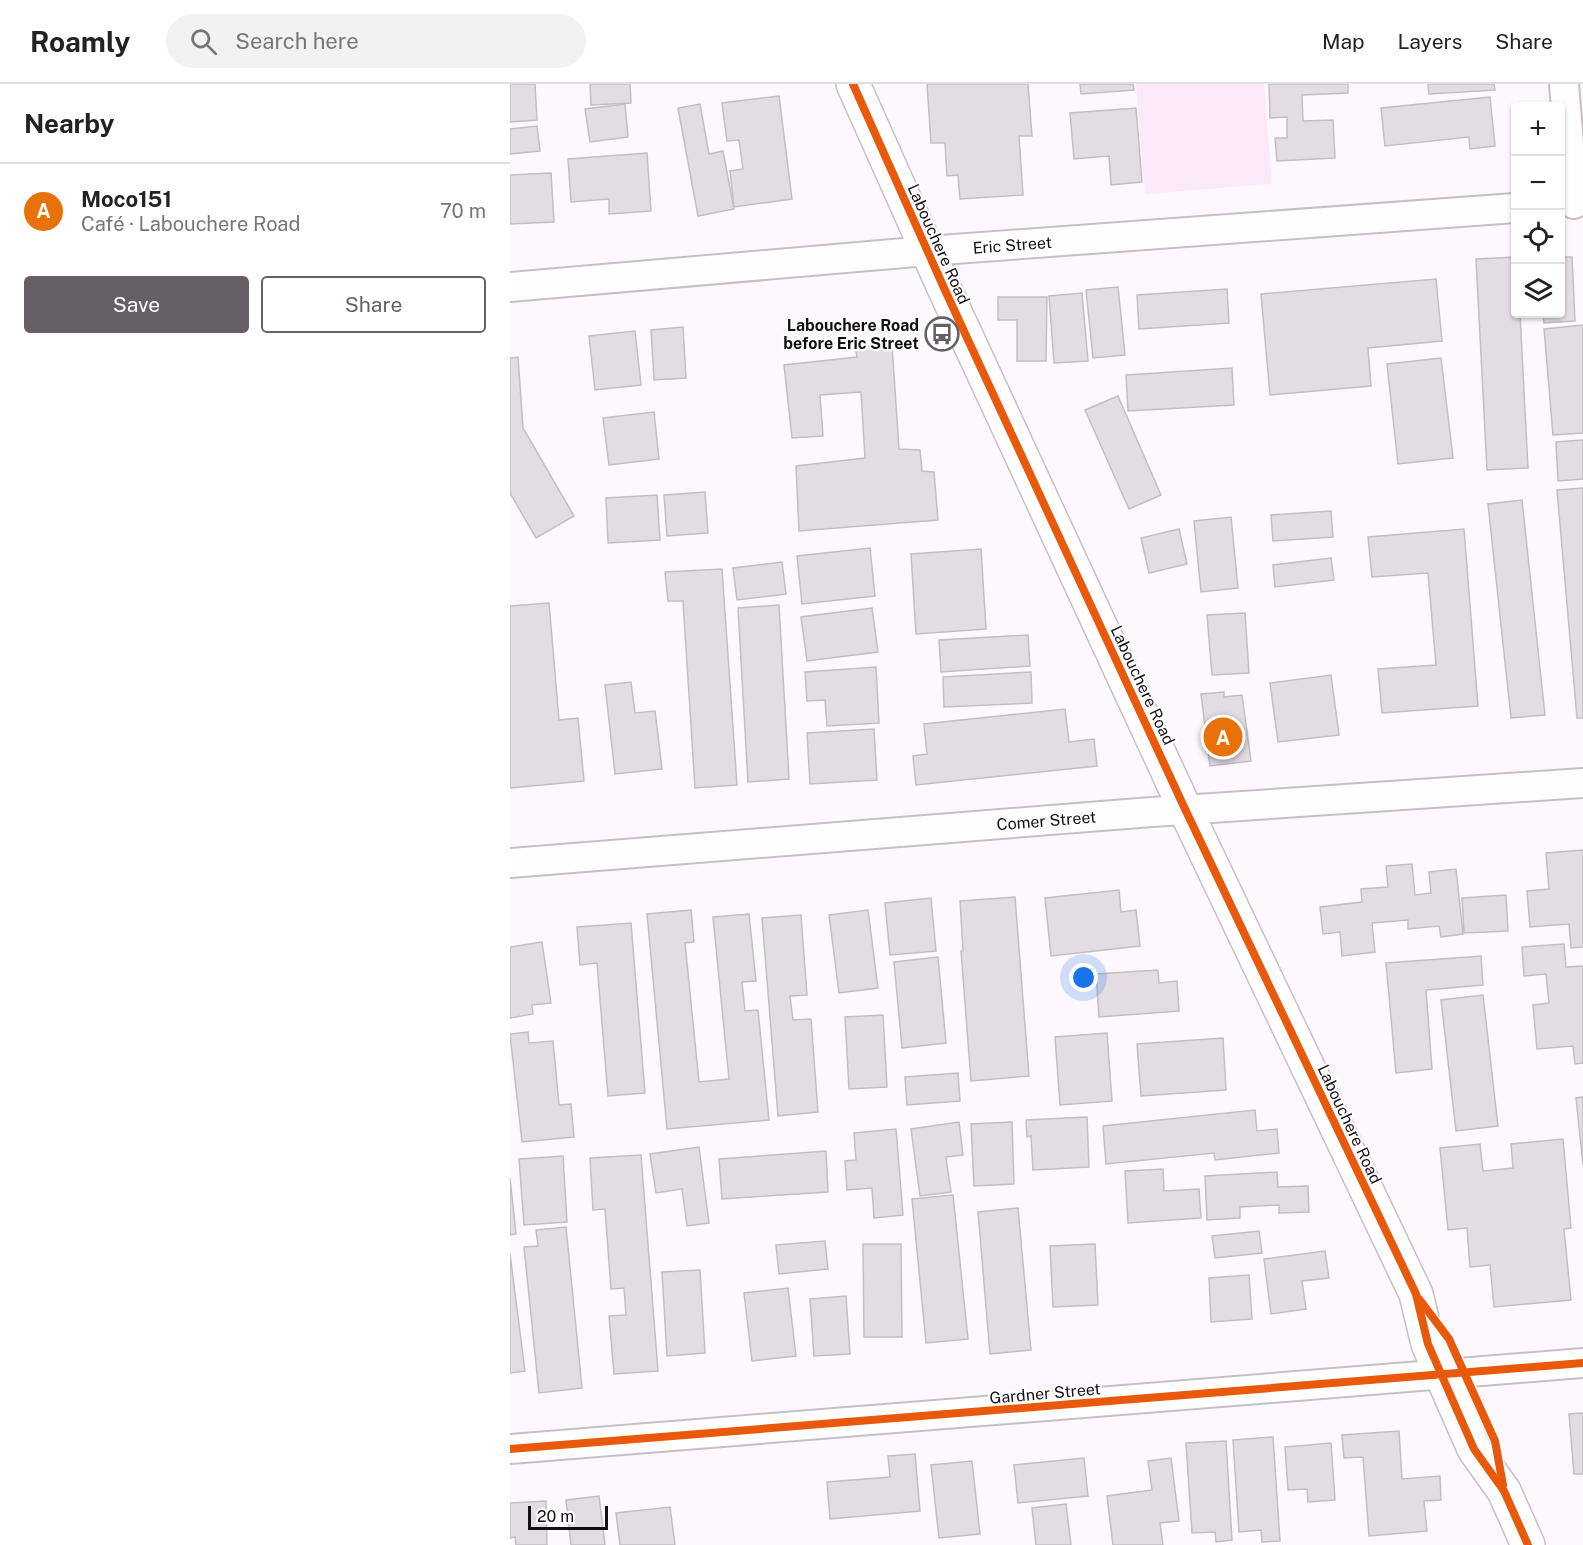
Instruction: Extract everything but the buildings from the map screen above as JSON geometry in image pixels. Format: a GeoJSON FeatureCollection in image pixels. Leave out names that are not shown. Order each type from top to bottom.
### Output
{"type":"FeatureCollection","features":[{"type":"Feature","properties":{"kind":"main road","name":"Labouchere Road"},"geometry":{"type":"LineString","coordinates":[[852,84],[1185,809],[1416,1294],[1428,1344],[1453,1374],[1474,1449],[1504,1491],[1528,1545]]}},
{"type":"Feature","properties":{"kind":"street"},"geometry":{"type":"LineString","coordinates":[[1564,84],[1572,204]]}},
{"type":"Feature","properties":{"kind":"street","name":"Eric Street"},"geometry":{"type":"LineString","coordinates":[[510,287],[927,251],[1511,208]]}},
{"type":"Feature","properties":{"kind":"street","name":"Comer Street"},"geometry":{"type":"LineString","coordinates":[[510,863],[1185,809],[1583,783]]}},
{"type":"Feature","properties":{"kind":"street","name":"Gardner Street"},"geometry":{"type":"LineString","coordinates":[[510,1449],[1583,1363]]}},
{"type":"Feature","properties":{"kind":"shaded area"},"geometry":{"type":"Polygon","coordinates":[[[1136,84],[1264,84],[1272,184],[1145,194],[1136,84]]]}},
{"type":"Feature","properties":{"kind":"cycle path"},"geometry":{"type":"LineString","coordinates":[[853,84],[944,288],[1185,809],[1416,1294],[1428,1344],[1474,1449],[1504,1491],[1528,1545]]}},
{"type":"Feature","properties":{"kind":"cycle path"},"geometry":{"type":"LineString","coordinates":[[1419,1299],[1449,1339],[1495,1441],[1503,1485]]}},
{"type":"Feature","properties":{"kind":"cycle path"},"geometry":{"type":"LineString","coordinates":[[510,1449],[1583,1363]]}},
{"type":"Feature","properties":{"kind":"place","name":"Labouchere Road before Eric Street"},"geometry":{"type":"Point","coordinates":[942,334]}},
{"type":"Feature","properties":{"kind":"place","name":"Moco151"},"geometry":{"type":"Point","coordinates":[1223,737]}}]}
